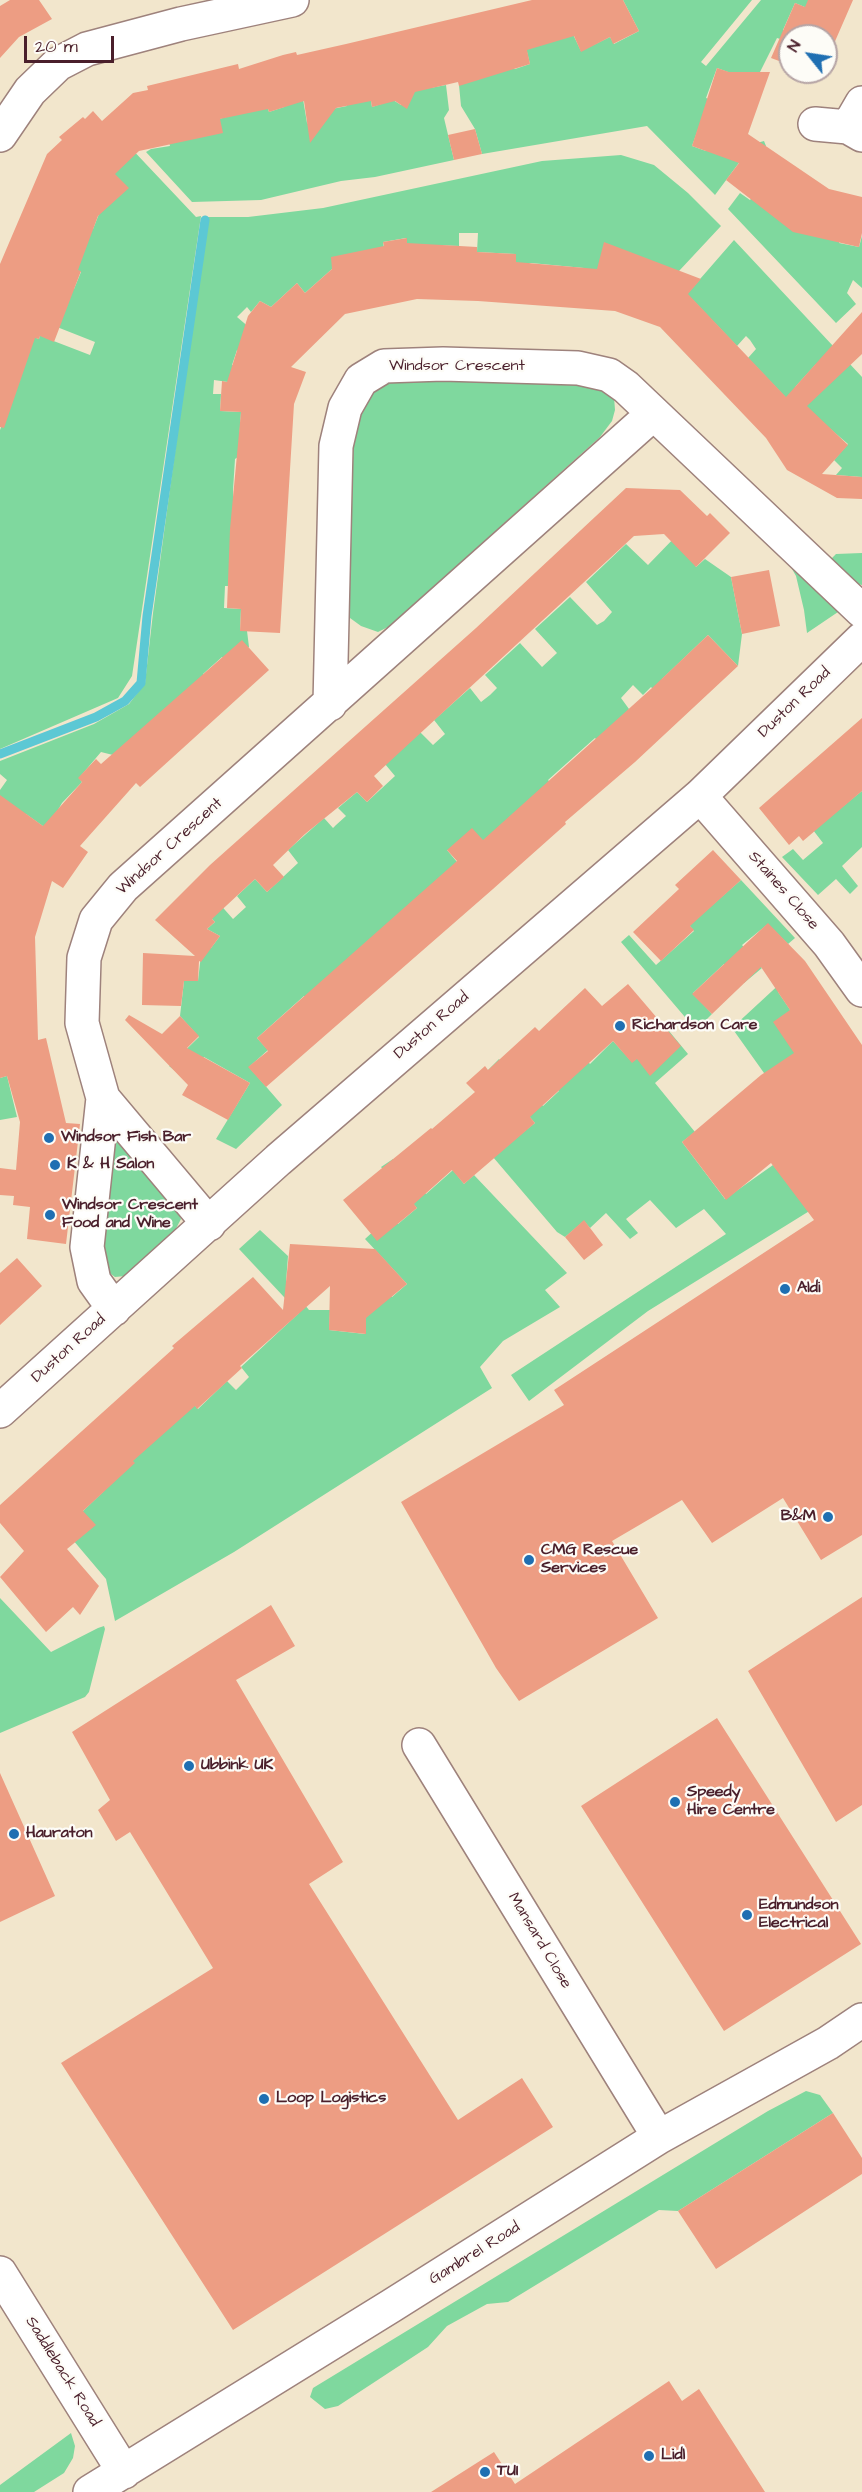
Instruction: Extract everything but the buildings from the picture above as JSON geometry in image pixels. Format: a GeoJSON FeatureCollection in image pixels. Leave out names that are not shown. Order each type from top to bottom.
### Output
{"type":"FeatureCollection","features":[{"type":"Feature","properties":{"kind":"street"},"geometry":{"type":"LineString","coordinates":[[0,135],[30,91],[58,64],[87,49],[181,24],[292,0]]}},
{"type":"Feature","properties":{"kind":"street"},"geometry":{"type":"LineString","coordinates":[[815,124],[857,122]]}},
{"type":"Feature","properties":{"kind":"street","name":"Windsor Crescent"},"geometry":{"type":"LineString","coordinates":[[330,704],[336,446],[345,408],[361,380],[384,366],[444,364],[578,368],[609,375],[626,387],[862,611]]}},
{"type":"Feature","properties":{"kind":"street","name":"Windsor Crescent"},"geometry":{"type":"LineString","coordinates":[[114,1309],[94,1281],[87,1248],[103,1098],[82,1023],[84,958],[96,920],[123,886],[653,414]]}},
{"type":"Feature","properties":{"kind":"street","name":"Duston Road"},"geometry":{"type":"LineString","coordinates":[[0,1411],[278,1160],[700,796],[862,639]]}},
{"type":"Feature","properties":{"kind":"street","name":"Staines Close"},"geometry":{"type":"LineString","coordinates":[[700,796],[830,944],[862,990]]}},
{"type":"Feature","properties":{"kind":"street","name":"Windsor Crescent"},"geometry":{"type":"LineString","coordinates":[[103,1098],[209,1224]]}},
{"type":"Feature","properties":{"kind":"street","name":"Mansard Close"},"geometry":{"type":"LineString","coordinates":[[419,1745],[659,2137]]}},
{"type":"Feature","properties":{"kind":"street","name":"Gambrel Road"},"geometry":{"type":"LineString","coordinates":[[90,2492],[659,2137],[828,2043],[862,2020]]}},
{"type":"Feature","properties":{"kind":"street","name":"Saddleback Road"},"geometry":{"type":"LineString","coordinates":[[0,2273],[124,2472]]}},
{"type":"Feature","properties":{"kind":"green space"},"geometry":{"type":"Polygon","coordinates":[[[623,0],[752,0],[701,62],[706,66],[761,0],[810,0],[807,8],[795,3],[786,24],[778,24],[778,38],[755,82],[717,68],[706,98],[715,101],[706,107],[692,146],[706,151],[712,133],[746,146],[764,141],[766,146],[756,158],[747,152],[715,195],[647,126],[482,154],[475,129],[461,106],[459,85],[510,68],[515,69],[530,64],[525,44],[567,22],[581,51],[610,37],[614,44],[639,31],[623,0]]]}},
{"type":"Feature","properties":{"kind":"green space"},"geometry":{"type":"Polygon","coordinates":[[[409,74],[430,88],[446,85],[449,110],[444,118],[454,160],[375,177],[341,181],[261,200],[192,202],[146,152],[170,146],[167,133],[267,106],[269,112],[284,107],[283,103],[303,99],[307,123],[315,128],[332,109],[347,106],[346,98],[368,84],[372,107],[393,100],[401,105],[409,74]]]}},
{"type":"Feature","properties":{"kind":"green space"},"geometry":{"type":"Polygon","coordinates":[[[111,127],[196,217],[201,216],[132,676],[118,698],[0,749],[0,430],[6,414],[19,332],[39,339],[54,280],[74,289],[81,272],[41,255],[80,224],[93,229],[115,174],[111,127]],[[57,327],[51,340],[90,355],[95,342],[57,327]]]}},
{"type":"Feature","properties":{"kind":"green space"},"geometry":{"type":"Polygon","coordinates":[[[621,155],[654,165],[688,193],[721,226],[679,271],[594,281],[584,268],[531,263],[517,269],[515,254],[477,252],[478,233],[459,233],[459,246],[436,245],[408,252],[406,238],[383,242],[385,254],[332,269],[305,293],[297,283],[271,307],[260,301],[251,312],[247,307],[237,317],[257,334],[249,354],[237,350],[232,365],[246,370],[242,384],[214,380],[213,394],[221,394],[220,411],[241,412],[233,490],[236,586],[225,586],[224,608],[241,609],[240,631],[247,631],[249,647],[229,664],[222,657],[203,674],[206,678],[113,755],[101,752],[79,778],[82,782],[62,803],[47,829],[26,814],[0,858],[0,790],[7,780],[0,774],[0,761],[94,724],[129,704],[145,683],[207,217],[248,217],[323,208],[542,161],[621,155]]]}},
{"type":"Feature","properties":{"kind":"green space"},"geometry":{"type":"Polygon","coordinates":[[[756,192],[841,230],[839,243],[859,247],[862,236],[862,288],[853,280],[847,293],[856,304],[836,323],[728,209],[740,193],[750,200],[756,192]]]}},
{"type":"Feature","properties":{"kind":"green space"},"geometry":{"type":"Polygon","coordinates":[[[734,240],[862,377],[862,477],[836,475],[842,468],[834,460],[848,444],[802,405],[816,364],[796,386],[789,401],[748,358],[756,349],[750,340],[746,336],[737,346],[687,294],[734,240]]]}},
{"type":"Feature","properties":{"kind":"green space"},"geometry":{"type":"Polygon","coordinates":[[[577,375],[614,397],[615,410],[612,421],[600,437],[390,626],[378,632],[361,626],[350,618],[346,605],[354,412],[382,377],[577,375]]]}},
{"type":"Feature","properties":{"kind":"green space"},"geometry":{"type":"Polygon","coordinates":[[[677,535],[696,567],[705,559],[731,577],[742,634],[738,666],[708,635],[662,679],[665,702],[651,687],[643,695],[633,685],[621,698],[629,709],[610,754],[595,738],[548,780],[562,795],[504,850],[447,850],[457,862],[317,1010],[304,996],[257,1038],[268,1050],[249,1067],[282,1105],[236,1149],[216,1139],[250,1083],[204,1057],[189,1082],[169,1066],[199,1037],[180,1016],[184,981],[198,981],[202,946],[211,948],[220,936],[207,929],[215,922],[204,911],[217,901],[233,919],[246,907],[237,896],[255,879],[267,892],[298,863],[288,850],[324,818],[333,828],[346,816],[338,808],[357,792],[367,802],[395,776],[385,764],[420,732],[433,745],[445,734],[434,720],[470,688],[481,702],[490,695],[497,688],[485,675],[520,643],[542,667],[557,653],[535,629],[570,597],[597,625],[604,621],[612,612],[586,582],[626,544],[648,565],[677,535]]]}},
{"type":"Feature","properties":{"kind":"green space"},"geometry":{"type":"Polygon","coordinates":[[[862,553],[862,585],[858,584],[831,559],[836,554],[862,553]]]}},
{"type":"Feature","properties":{"kind":"green space"},"geometry":{"type":"Polygon","coordinates":[[[788,562],[835,602],[838,612],[807,633],[796,576],[788,562]]]}},
{"type":"Feature","properties":{"kind":"green space"},"geometry":{"type":"Polygon","coordinates":[[[862,791],[862,847],[842,866],[858,886],[850,894],[836,879],[818,895],[782,857],[793,849],[803,860],[823,843],[813,830],[862,791]]]}},
{"type":"Feature","properties":{"kind":"green space"},"geometry":{"type":"Polygon","coordinates":[[[741,880],[795,938],[788,944],[768,924],[742,945],[762,968],[744,983],[724,964],[693,993],[712,1014],[696,1030],[621,942],[629,935],[656,965],[694,931],[689,925],[741,880]]]}},
{"type":"Feature","properties":{"kind":"green space"},"geometry":{"type":"Polygon","coordinates":[[[798,967],[804,975],[778,992],[839,1082],[764,1073],[732,1028],[798,967]]]}},
{"type":"Feature","properties":{"kind":"green space"},"geometry":{"type":"Polygon","coordinates":[[[669,1031],[688,1054],[655,1083],[695,1132],[682,1142],[725,1199],[773,1165],[811,1210],[648,1311],[529,1401],[511,1375],[726,1234],[704,1209],[676,1228],[650,1200],[626,1219],[638,1233],[630,1239],[606,1213],[590,1228],[584,1221],[565,1237],[557,1232],[481,1143],[517,1137],[535,1123],[488,1070],[499,1059],[543,1106],[559,1091],[546,1076],[577,1049],[590,1064],[613,1041],[632,1062],[669,1031]]]}},
{"type":"Feature","properties":{"kind":"green space"},"geometry":{"type":"Polygon","coordinates":[[[7,1076],[17,1117],[0,1120],[0,1078],[7,1076]]]}},
{"type":"Feature","properties":{"kind":"green space"},"geometry":{"type":"Polygon","coordinates":[[[115,1134],[178,1211],[181,1219],[172,1236],[125,1276],[115,1277],[107,1271],[97,1243],[115,1134]]]}},
{"type":"Feature","properties":{"kind":"green space"},"geometry":{"type":"Polygon","coordinates":[[[393,1159],[426,1194],[453,1170],[464,1184],[474,1175],[567,1273],[545,1290],[560,1307],[503,1341],[480,1367],[492,1388],[234,1552],[115,1621],[106,1579],[45,1507],[83,1511],[104,1491],[113,1438],[184,1393],[198,1409],[227,1381],[236,1390],[249,1377],[241,1367],[299,1313],[239,1249],[260,1230],[288,1256],[286,1282],[309,1310],[330,1310],[329,1330],[365,1334],[370,1271],[392,1297],[407,1284],[365,1239],[389,1217],[398,1224],[417,1208],[381,1167],[393,1159]]]}},
{"type":"Feature","properties":{"kind":"green space"},"geometry":{"type":"Polygon","coordinates":[[[0,1598],[51,1652],[98,1628],[104,1626],[105,1629],[89,1692],[85,1697],[0,1733],[0,1598]]]}},
{"type":"Feature","properties":{"kind":"green space"},"geometry":{"type":"Polygon","coordinates":[[[806,2091],[820,2095],[833,2113],[678,2211],[659,2210],[508,2302],[487,2304],[447,2326],[428,2347],[338,2406],[325,2409],[310,2397],[313,2388],[768,2111],[806,2091]]]}},
{"type":"Feature","properties":{"kind":"green space"},"geometry":{"type":"Polygon","coordinates":[[[71,2433],[75,2446],[73,2458],[64,2473],[34,2492],[0,2492],[0,2485],[71,2433]]]}},
{"type":"Feature","properties":{"kind":"waterway"},"geometry":{"type":"LineString","coordinates":[[0,754],[96,717],[125,701],[141,683],[147,616],[205,220]]}},
{"type":"Feature","properties":{"kind":"place","name":"Richardson Care"},"geometry":{"type":"Point","coordinates":[620,1026]}},
{"type":"Feature","properties":{"kind":"place","name":"Windsor Fish Bar"},"geometry":{"type":"Point","coordinates":[49,1138]}},
{"type":"Feature","properties":{"kind":"place","name":"K & H Salon"},"geometry":{"type":"Point","coordinates":[55,1165]}},
{"type":"Feature","properties":{"kind":"place","name":"Windsor Crescent Food and Wine"},"geometry":{"type":"Point","coordinates":[50,1215]}},
{"type":"Feature","properties":{"kind":"place","name":"Aldi"},"geometry":{"type":"Point","coordinates":[785,1289]}},
{"type":"Feature","properties":{"kind":"place","name":"B&M"},"geometry":{"type":"Point","coordinates":[828,1517]}},
{"type":"Feature","properties":{"kind":"place","name":"CMG Rescue Services"},"geometry":{"type":"Point","coordinates":[529,1560]}},
{"type":"Feature","properties":{"kind":"place","name":"Ubbink UK"},"geometry":{"type":"Point","coordinates":[189,1766]}},
{"type":"Feature","properties":{"kind":"place","name":"Speedy Hire Centre"},"geometry":{"type":"Point","coordinates":[675,1802]}},
{"type":"Feature","properties":{"kind":"place","name":"Hauraton"},"geometry":{"type":"Point","coordinates":[14,1834]}},
{"type":"Feature","properties":{"kind":"place","name":"Edmundson Electrical"},"geometry":{"type":"Point","coordinates":[747,1915]}},
{"type":"Feature","properties":{"kind":"place","name":"Loop Logistics"},"geometry":{"type":"Point","coordinates":[264,2099]}},
{"type":"Feature","properties":{"kind":"place","name":"Lidl"},"geometry":{"type":"Point","coordinates":[649,2456]}},
{"type":"Feature","properties":{"kind":"place","name":"TUI"},"geometry":{"type":"Point","coordinates":[485,2472]}}]}
